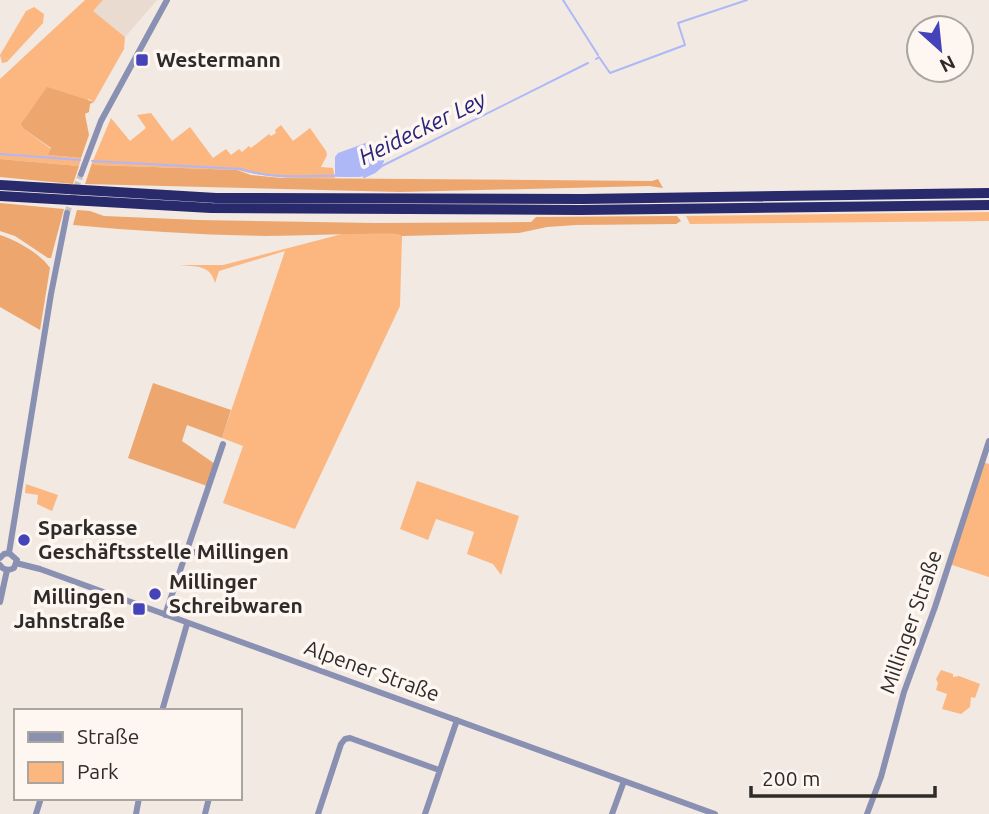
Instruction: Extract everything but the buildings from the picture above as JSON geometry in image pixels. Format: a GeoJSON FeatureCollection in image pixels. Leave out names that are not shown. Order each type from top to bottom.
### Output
{"type":"FeatureCollection","features":[{"type":"Feature","properties":{"kind":"highway"},"geometry":{"type":"LineString","coordinates":[[0,185],[230,198],[583,199],[989,193]]}},
{"type":"Feature","properties":{"kind":"highway"},"geometry":{"type":"LineString","coordinates":[[0,197],[225,208],[580,210],[989,205]]}},
{"type":"Feature","properties":{"kind":"street"},"geometry":{"type":"LineString","coordinates":[[81,174],[101,121],[167,0]]}},
{"type":"Feature","properties":{"kind":"street"},"geometry":{"type":"LineString","coordinates":[[9,553],[46,319],[67,213]]}},
{"type":"Feature","properties":{"kind":"street","name":"Millinger Straße"},"geometry":{"type":"LineString","coordinates":[[867,814],[881,777],[904,692],[989,441]]}},
{"type":"Feature","properties":{"kind":"street"},"geometry":{"type":"LineString","coordinates":[[165,615],[223,444]]}},
{"type":"Feature","properties":{"kind":"street"},"geometry":{"type":"LineString","coordinates":[[186,555],[226,545],[243,547],[264,555]]}},
{"type":"Feature","properties":{"kind":"street"},"geometry":{"type":"LineString","coordinates":[[0,558],[9,553]]}},
{"type":"Feature","properties":{"kind":"street"},"geometry":{"type":"LineString","coordinates":[[7,570],[14,568],[16,563],[16,558],[9,553]]}},
{"type":"Feature","properties":{"kind":"street","name":"Alpener Straße"},"geometry":{"type":"LineString","coordinates":[[16,563],[40,569],[715,814]]}},
{"type":"Feature","properties":{"kind":"street"},"geometry":{"type":"LineString","coordinates":[[0,565],[7,570]]}},
{"type":"Feature","properties":{"kind":"street"},"geometry":{"type":"LineString","coordinates":[[0,602],[7,570]]}},
{"type":"Feature","properties":{"kind":"street"},"geometry":{"type":"LineString","coordinates":[[163,709],[187,624]]}},
{"type":"Feature","properties":{"kind":"street"},"geometry":{"type":"LineString","coordinates":[[425,814],[457,720]]}},
{"type":"Feature","properties":{"kind":"street"},"geometry":{"type":"LineString","coordinates":[[318,814],[345,739],[350,738],[439,770]]}},
{"type":"Feature","properties":{"kind":"street"},"geometry":{"type":"LineString","coordinates":[[612,814],[624,781]]}},
{"type":"Feature","properties":{"kind":"shaded area"},"geometry":{"type":"Polygon","coordinates":[[[103,0],[157,0],[125,37],[92,11],[103,0]]]}},
{"type":"Feature","properties":{"kind":"shaded area"},"geometry":{"type":"Polygon","coordinates":[[[47,87],[94,102],[85,114],[89,135],[81,158],[48,155],[51,148],[21,124],[47,87]]]}},
{"type":"Feature","properties":{"kind":"shaded area"},"geometry":{"type":"Polygon","coordinates":[[[0,159],[79,166],[73,184],[0,177],[0,159]]]}},
{"type":"Feature","properties":{"kind":"shaded area"},"geometry":{"type":"Polygon","coordinates":[[[92,163],[237,170],[251,175],[281,178],[658,179],[663,188],[649,186],[400,192],[85,184],[92,163]]]}},
{"type":"Feature","properties":{"kind":"shaded area"},"geometry":{"type":"Polygon","coordinates":[[[0,203],[64,209],[51,258],[15,236],[0,231],[0,203]]]}},
{"type":"Feature","properties":{"kind":"shaded area"},"geometry":{"type":"Polygon","coordinates":[[[77,210],[104,216],[199,220],[531,222],[536,217],[677,216],[681,221],[676,224],[547,227],[519,233],[265,236],[73,225],[77,210]]]}},
{"type":"Feature","properties":{"kind":"shaded area"},"geometry":{"type":"Polygon","coordinates":[[[0,235],[28,248],[50,268],[40,330],[0,307],[0,235]]]}},
{"type":"Feature","properties":{"kind":"shaded area"},"geometry":{"type":"Polygon","coordinates":[[[153,383],[231,410],[222,438],[187,425],[182,441],[215,464],[207,486],[128,458],[153,383]]]}},
{"type":"Feature","properties":{"kind":"green space"},"geometry":{"type":"Polygon","coordinates":[[[85,0],[103,0],[93,11],[125,37],[124,49],[94,102],[89,99],[24,129],[51,149],[49,155],[81,158],[79,166],[0,159],[0,79],[85,0]]]}},
{"type":"Feature","properties":{"kind":"green space"},"geometry":{"type":"Polygon","coordinates":[[[34,7],[44,14],[43,23],[7,62],[2,63],[0,55],[26,11],[34,7]]]}},
{"type":"Feature","properties":{"kind":"green space"},"geometry":{"type":"Polygon","coordinates":[[[151,113],[172,141],[190,127],[213,158],[226,149],[231,155],[239,149],[242,152],[249,146],[251,148],[269,134],[271,136],[276,133],[275,130],[281,125],[293,141],[310,128],[326,151],[327,155],[321,167],[333,168],[335,178],[285,178],[237,170],[92,163],[111,118],[130,141],[146,128],[137,115],[151,113]]]}},
{"type":"Feature","properties":{"kind":"green space"},"geometry":{"type":"Polygon","coordinates":[[[989,212],[989,221],[690,224],[686,216],[989,212]]]}},
{"type":"Feature","properties":{"kind":"green space"},"geometry":{"type":"Polygon","coordinates":[[[346,233],[402,236],[400,306],[295,529],[223,503],[243,446],[222,438],[285,251],[219,271],[215,283],[206,269],[179,265],[223,265],[346,233]]]}},
{"type":"Feature","properties":{"kind":"green space"},"geometry":{"type":"Polygon","coordinates":[[[982,462],[989,464],[989,577],[949,564],[982,462]]]}},
{"type":"Feature","properties":{"kind":"green space"},"geometry":{"type":"Polygon","coordinates":[[[417,481],[519,516],[501,575],[493,564],[467,554],[474,532],[436,519],[428,540],[400,529],[417,481]]]}},
{"type":"Feature","properties":{"kind":"green space"},"geometry":{"type":"Polygon","coordinates":[[[26,484],[58,495],[52,511],[37,504],[38,495],[25,493],[26,484]]]}},
{"type":"Feature","properties":{"kind":"green space"},"geometry":{"type":"Polygon","coordinates":[[[941,670],[953,674],[953,677],[959,676],[980,684],[975,698],[971,697],[970,707],[961,714],[942,709],[947,694],[936,690],[936,679],[941,670]]]}},
{"type":"Feature","properties":{"kind":"water"},"geometry":{"type":"Polygon","coordinates":[[[371,141],[381,151],[384,162],[380,168],[369,175],[335,176],[335,157],[338,153],[371,141]]]}},
{"type":"Feature","properties":{"kind":"waterway"},"geometry":{"type":"LineString","coordinates":[[563,0],[598,55]]}},
{"type":"Feature","properties":{"kind":"waterway","name":"Heidecker Ley"},"geometry":{"type":"LineString","coordinates":[[596,59],[599,57],[610,73],[685,45],[678,23],[747,0]]}},
{"type":"Feature","properties":{"kind":"waterway","name":"Heidecker Ley"},"geometry":{"type":"LineString","coordinates":[[364,177],[588,63]]}},
{"type":"Feature","properties":{"kind":"waterway"},"geometry":{"type":"LineString","coordinates":[[0,154],[80,160]]}},
{"type":"Feature","properties":{"kind":"waterway","name":"Heidecker Ley"},"geometry":{"type":"LineString","coordinates":[[92,161],[241,169],[281,176],[349,176]]}},
{"type":"Feature","properties":{"kind":"tunnel"},"geometry":{"type":"LineString","coordinates":[[67,213],[81,174]]}},
{"type":"Feature","properties":{"kind":"place","name":"Westermann"},"geometry":{"type":"Point","coordinates":[142,60]}},
{"type":"Feature","properties":{"kind":"place","name":"Sparkasse Geschäftsstelle Millingen"},"geometry":{"type":"Point","coordinates":[24,540]}},
{"type":"Feature","properties":{"kind":"place","name":"Millinger Schreibwaren"},"geometry":{"type":"Point","coordinates":[155,594]}},
{"type":"Feature","properties":{"kind":"place","name":"Millingen Jahnstraße"},"geometry":{"type":"Point","coordinates":[139,609]}}]}
